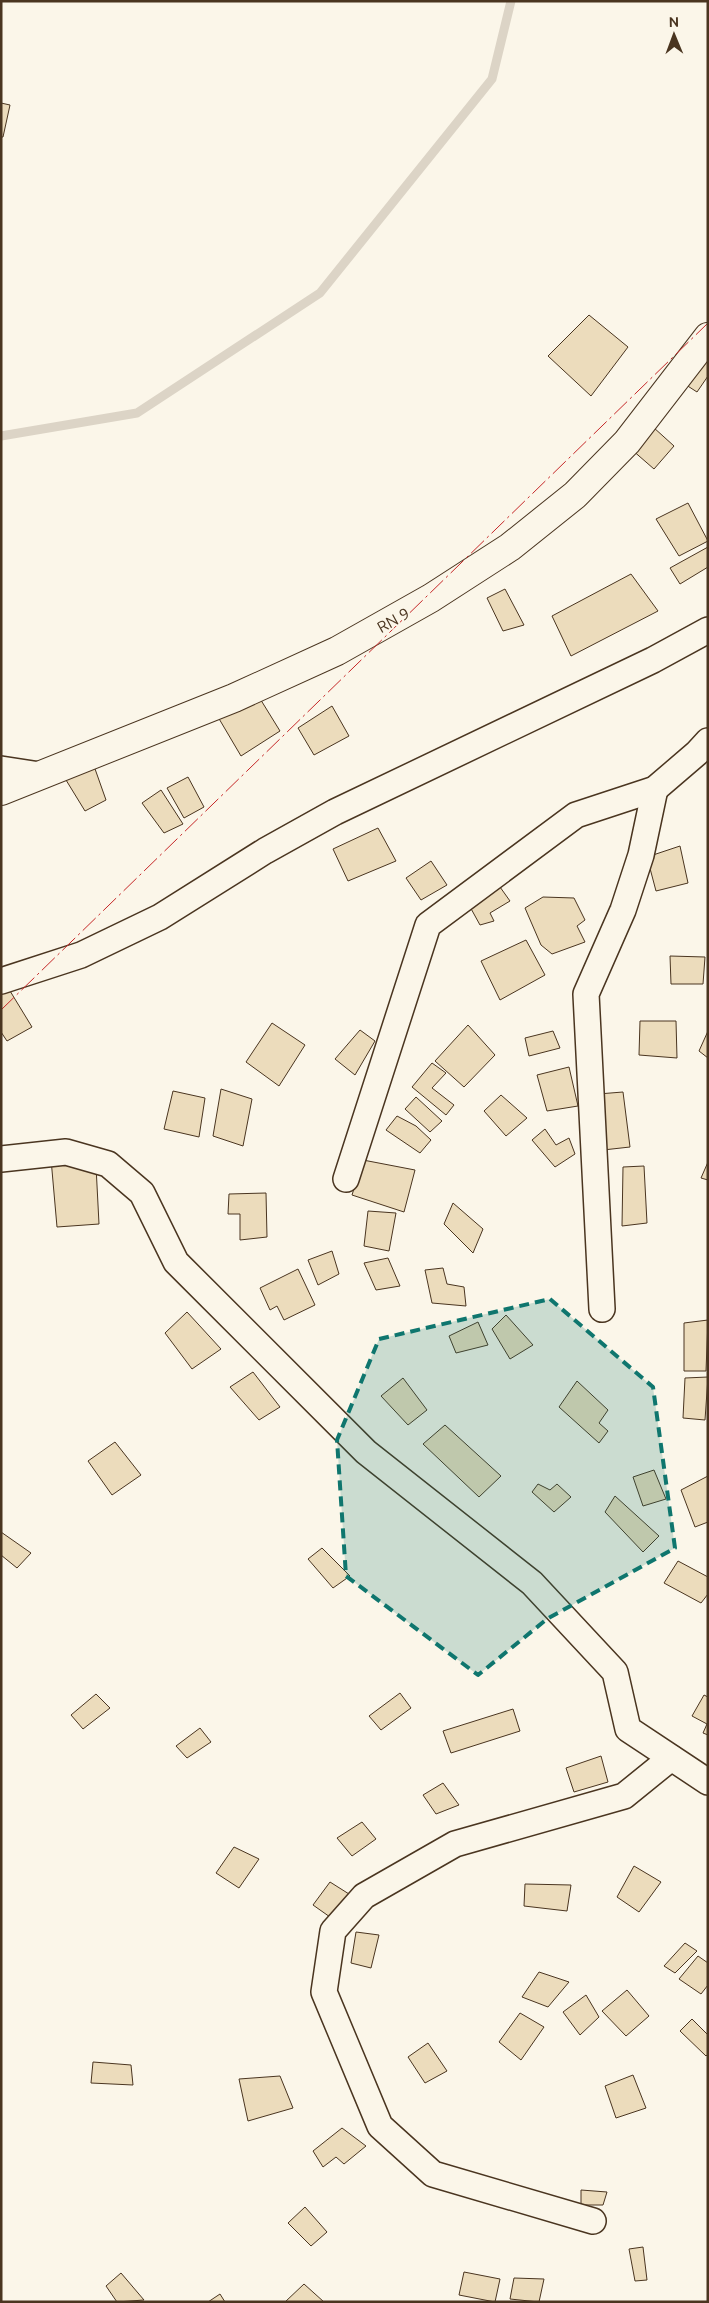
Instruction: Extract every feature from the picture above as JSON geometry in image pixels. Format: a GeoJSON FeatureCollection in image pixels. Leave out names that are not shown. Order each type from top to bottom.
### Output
{"type":"FeatureCollection","features":[{"type":"Feature","properties":{"kind":"main road","name":"RN 9"},"geometry":{"type":"LineString","coordinates":[[1,791],[234,698],[337,651],[431,598],[510,547],[575,495],[627,442],[708,337]]}},
{"type":"Feature","properties":{"kind":"street"},"geometry":{"type":"LineString","coordinates":[[1,981],[81,955],[160,917],[265,851],[335,812],[652,660],[708,630]]}},
{"type":"Feature","properties":{"kind":"street"},"geometry":{"type":"LineString","coordinates":[[346,1179],[428,925],[576,815],[655,789],[697,753],[708,740]]}},
{"type":"Feature","properties":{"kind":"street"},"geometry":{"type":"LineString","coordinates":[[1,769],[40,775]]}},
{"type":"Feature","properties":{"kind":"street"},"geometry":{"type":"LineString","coordinates":[[602,1308],[586,994],[623,910],[641,855],[655,789]]}},
{"type":"Feature","properties":{"kind":"street"},"geometry":{"type":"LineString","coordinates":[[1,1158],[66,1152],[108,1164],[142,1193],[176,1262],[366,1452],[532,1583],[615,1672],[628,1729],[708,1782]]}},
{"type":"Feature","properties":{"kind":"street"},"geometry":{"type":"LineString","coordinates":[[593,2222],[433,2174],[380,2126],[324,1992],[333,1931],[364,1896],[454,1844],[624,1796],[671,1758]]}},
{"type":"Feature","properties":{"kind":"highlighted area"},"geometry":{"type":"Polygon","coordinates":[[[550,1299],[653,1387],[675,1548],[547,1619],[478,1675],[346,1576],[337,1440],[379,1339],[550,1299]]]}},
{"type":"Feature","properties":{"kind":"building"},"geometry":{"type":"Polygon","coordinates":[[[1,103],[10,105],[3,137],[1,137],[1,103]]]}},
{"type":"Feature","properties":{"kind":"building"},"geometry":{"type":"Polygon","coordinates":[[[589,315],[628,347],[591,396],[548,356],[589,315]]]}},
{"type":"Feature","properties":{"kind":"building"},"geometry":{"type":"Polygon","coordinates":[[[708,347],[708,376],[697,392],[680,381],[708,347]]]}},
{"type":"Feature","properties":{"kind":"building"},"geometry":{"type":"Polygon","coordinates":[[[653,427],[674,446],[654,469],[631,449],[653,427]]]}},
{"type":"Feature","properties":{"kind":"building"},"geometry":{"type":"Polygon","coordinates":[[[688,503],[708,541],[679,556],[656,519],[688,503]]]}},
{"type":"Feature","properties":{"kind":"building"},"geometry":{"type":"Polygon","coordinates":[[[708,547],[708,567],[680,584],[670,568],[708,547]]]}},
{"type":"Feature","properties":{"kind":"building"},"geometry":{"type":"Polygon","coordinates":[[[631,574],[658,611],[571,656],[552,616],[631,574]]]}},
{"type":"Feature","properties":{"kind":"building"},"geometry":{"type":"Polygon","coordinates":[[[505,589],[524,625],[503,631],[487,598],[505,589]]]}},
{"type":"Feature","properties":{"kind":"building"},"geometry":{"type":"Polygon","coordinates":[[[259,697],[280,731],[241,756],[218,717],[259,697]]]}},
{"type":"Feature","properties":{"kind":"building"},"geometry":{"type":"Polygon","coordinates":[[[332,706],[349,736],[314,755],[298,728],[332,706]]]}},
{"type":"Feature","properties":{"kind":"building"},"geometry":{"type":"Polygon","coordinates":[[[94,766],[106,800],[85,811],[66,780],[94,766]]]}},
{"type":"Feature","properties":{"kind":"building"},"geometry":{"type":"Polygon","coordinates":[[[188,777],[204,807],[184,818],[167,788],[188,777]]]}},
{"type":"Feature","properties":{"kind":"building"},"geometry":{"type":"Polygon","coordinates":[[[161,790],[183,824],[164,833],[142,803],[161,790]]]}},
{"type":"Feature","properties":{"kind":"building"},"geometry":{"type":"Polygon","coordinates":[[[378,828],[396,861],[348,881],[333,849],[378,828]]]}},
{"type":"Feature","properties":{"kind":"building"},"geometry":{"type":"Polygon","coordinates":[[[680,846],[688,883],[656,891],[647,857],[680,846]]]}},
{"type":"Feature","properties":{"kind":"building"},"geometry":{"type":"Polygon","coordinates":[[[431,861],[447,885],[421,900],[406,878],[431,861]]]}},
{"type":"Feature","properties":{"kind":"building"},"geometry":{"type":"Polygon","coordinates":[[[500,887],[510,901],[490,913],[494,921],[480,925],[469,905],[500,887]]]}},
{"type":"Feature","properties":{"kind":"building"},"geometry":{"type":"Polygon","coordinates":[[[543,897],[574,898],[585,920],[577,926],[585,942],[552,954],[541,945],[525,908],[543,897]]]}},
{"type":"Feature","properties":{"kind":"building"},"geometry":{"type":"Polygon","coordinates":[[[526,940],[545,975],[500,1000],[481,961],[526,940]]]}},
{"type":"Feature","properties":{"kind":"building"},"geometry":{"type":"Polygon","coordinates":[[[670,956],[705,957],[703,984],[671,984],[670,956]]]}},
{"type":"Feature","properties":{"kind":"building"},"geometry":{"type":"Polygon","coordinates":[[[7,986],[32,1027],[7,1041],[1,1032],[1,989],[7,986]]]}},
{"type":"Feature","properties":{"kind":"building"},"geometry":{"type":"Polygon","coordinates":[[[640,1021],[676,1021],[677,1058],[639,1055],[640,1021]]]}},
{"type":"Feature","properties":{"kind":"building"},"geometry":{"type":"Polygon","coordinates":[[[272,1023],[305,1045],[279,1086],[246,1062],[272,1023]]]}},
{"type":"Feature","properties":{"kind":"building"},"geometry":{"type":"Polygon","coordinates":[[[468,1025],[495,1055],[464,1087],[435,1061],[468,1025]]]}},
{"type":"Feature","properties":{"kind":"building"},"geometry":{"type":"Polygon","coordinates":[[[360,1030],[375,1041],[355,1075],[335,1059],[360,1030]]]}},
{"type":"Feature","properties":{"kind":"building"},"geometry":{"type":"Polygon","coordinates":[[[553,1031],[560,1048],[529,1056],[525,1038],[553,1031]]]}},
{"type":"Feature","properties":{"kind":"building"},"geometry":{"type":"Polygon","coordinates":[[[708,1031],[708,1058],[699,1051],[708,1031]]]}},
{"type":"Feature","properties":{"kind":"building"},"geometry":{"type":"Polygon","coordinates":[[[432,1063],[446,1073],[432,1088],[454,1105],[446,1115],[412,1087],[432,1063]]]}},
{"type":"Feature","properties":{"kind":"building"},"geometry":{"type":"Polygon","coordinates":[[[569,1067],[578,1106],[547,1111],[537,1075],[569,1067]]]}},
{"type":"Feature","properties":{"kind":"building"},"geometry":{"type":"Polygon","coordinates":[[[221,1089],[252,1099],[243,1146],[213,1136],[221,1089]]]}},
{"type":"Feature","properties":{"kind":"building"},"geometry":{"type":"Polygon","coordinates":[[[173,1091],[205,1098],[199,1137],[164,1129],[173,1091]]]}},
{"type":"Feature","properties":{"kind":"building"},"geometry":{"type":"Polygon","coordinates":[[[623,1092],[630,1147],[603,1150],[598,1094],[623,1092]]]}},
{"type":"Feature","properties":{"kind":"building"},"geometry":{"type":"Polygon","coordinates":[[[501,1095],[527,1118],[506,1136],[484,1111],[501,1095]]]}},
{"type":"Feature","properties":{"kind":"building"},"geometry":{"type":"Polygon","coordinates":[[[416,1097],[442,1121],[430,1132],[405,1109],[416,1097]]]}},
{"type":"Feature","properties":{"kind":"building"},"geometry":{"type":"Polygon","coordinates":[[[397,1116],[416,1126],[431,1140],[420,1153],[386,1130],[397,1116]]]}},
{"type":"Feature","properties":{"kind":"building"},"geometry":{"type":"Polygon","coordinates":[[[545,1129],[556,1145],[569,1138],[575,1154],[555,1167],[532,1140],[545,1129]]]}},
{"type":"Feature","properties":{"kind":"building"},"geometry":{"type":"Polygon","coordinates":[[[51,1159],[96,1166],[99,1224],[57,1227],[51,1159]]]}},
{"type":"Feature","properties":{"kind":"building"},"geometry":{"type":"Polygon","coordinates":[[[363,1160],[415,1170],[404,1212],[352,1195],[363,1160]]]}},
{"type":"Feature","properties":{"kind":"building"},"geometry":{"type":"Polygon","coordinates":[[[708,1162],[708,1180],[701,1178],[708,1162]]]}},
{"type":"Feature","properties":{"kind":"building"},"geometry":{"type":"Polygon","coordinates":[[[644,1166],[647,1223],[622,1226],[623,1167],[644,1166]]]}},
{"type":"Feature","properties":{"kind":"building"},"geometry":{"type":"Polygon","coordinates":[[[266,1193],[267,1237],[240,1240],[240,1214],[228,1214],[229,1194],[266,1193]]]}},
{"type":"Feature","properties":{"kind":"building"},"geometry":{"type":"Polygon","coordinates":[[[453,1203],[483,1229],[473,1253],[444,1224],[453,1203]]]}},
{"type":"Feature","properties":{"kind":"building"},"geometry":{"type":"Polygon","coordinates":[[[368,1211],[396,1213],[389,1251],[364,1246],[368,1211]]]}},
{"type":"Feature","properties":{"kind":"building"},"geometry":{"type":"Polygon","coordinates":[[[332,1251],[339,1274],[318,1285],[308,1260],[332,1251]]]}},
{"type":"Feature","properties":{"kind":"building"},"geometry":{"type":"Polygon","coordinates":[[[388,1258],[400,1286],[376,1290],[364,1263],[388,1258]]]}},
{"type":"Feature","properties":{"kind":"building"},"geometry":{"type":"Polygon","coordinates":[[[443,1268],[447,1284],[464,1287],[466,1306],[432,1303],[425,1270],[443,1268]]]}},
{"type":"Feature","properties":{"kind":"building"},"geometry":{"type":"Polygon","coordinates":[[[298,1269],[315,1305],[284,1320],[277,1306],[270,1310],[260,1288],[298,1269]]]}},
{"type":"Feature","properties":{"kind":"building"},"geometry":{"type":"Polygon","coordinates":[[[187,1312],[221,1349],[192,1369],[165,1333],[187,1312]]]}},
{"type":"Feature","properties":{"kind":"building"},"geometry":{"type":"Polygon","coordinates":[[[506,1315],[533,1345],[510,1359],[492,1329],[506,1315]]]}},
{"type":"Feature","properties":{"kind":"building"},"geometry":{"type":"Polygon","coordinates":[[[708,1320],[706,1371],[684,1371],[684,1323],[708,1320]]]}},
{"type":"Feature","properties":{"kind":"building"},"geometry":{"type":"Polygon","coordinates":[[[478,1322],[488,1345],[456,1353],[449,1336],[478,1322]]]}},
{"type":"Feature","properties":{"kind":"building"},"geometry":{"type":"Polygon","coordinates":[[[253,1372],[280,1407],[259,1420],[230,1387],[253,1372]]]}},
{"type":"Feature","properties":{"kind":"building"},"geometry":{"type":"Polygon","coordinates":[[[708,1377],[705,1420],[683,1418],[685,1378],[708,1377]]]}},
{"type":"Feature","properties":{"kind":"building"},"geometry":{"type":"Polygon","coordinates":[[[403,1378],[427,1410],[408,1425],[381,1396],[403,1378]]]}},
{"type":"Feature","properties":{"kind":"building"},"geometry":{"type":"Polygon","coordinates":[[[577,1381],[608,1410],[599,1423],[608,1431],[599,1443],[559,1407],[577,1381]]]}},
{"type":"Feature","properties":{"kind":"building"},"geometry":{"type":"Polygon","coordinates":[[[445,1425],[501,1476],[479,1497],[423,1444],[445,1425]]]}},
{"type":"Feature","properties":{"kind":"building"},"geometry":{"type":"Polygon","coordinates":[[[115,1442],[141,1475],[112,1495],[88,1461],[115,1442]]]}},
{"type":"Feature","properties":{"kind":"building"},"geometry":{"type":"Polygon","coordinates":[[[654,1470],[666,1499],[643,1506],[633,1477],[654,1470]]]}},
{"type":"Feature","properties":{"kind":"building"},"geometry":{"type":"Polygon","coordinates":[[[708,1476],[708,1522],[695,1527],[681,1490],[708,1476]]]}},
{"type":"Feature","properties":{"kind":"building"},"geometry":{"type":"Polygon","coordinates":[[[538,1484],[550,1490],[557,1484],[571,1497],[554,1512],[532,1492],[538,1484]]]}},
{"type":"Feature","properties":{"kind":"building"},"geometry":{"type":"Polygon","coordinates":[[[615,1496],[659,1536],[643,1552],[605,1512],[615,1496]]]}},
{"type":"Feature","properties":{"kind":"building"},"geometry":{"type":"Polygon","coordinates":[[[1,1532],[31,1553],[17,1568],[1,1555],[1,1532]]]}},
{"type":"Feature","properties":{"kind":"building"},"geometry":{"type":"Polygon","coordinates":[[[322,1548],[350,1576],[333,1588],[308,1559],[322,1548]]]}},
{"type":"Feature","properties":{"kind":"building"},"geometry":{"type":"Polygon","coordinates":[[[678,1561],[708,1577],[708,1594],[701,1603],[664,1583],[678,1561]]]}},
{"type":"Feature","properties":{"kind":"building"},"geometry":{"type":"Polygon","coordinates":[[[400,1693],[411,1708],[381,1730],[369,1716],[400,1693]]]}},
{"type":"Feature","properties":{"kind":"building"},"geometry":{"type":"Polygon","coordinates":[[[96,1694],[110,1708],[83,1729],[71,1715],[96,1694]]]}},
{"type":"Feature","properties":{"kind":"building"},"geometry":{"type":"Polygon","coordinates":[[[704,1695],[708,1697],[708,1735],[703,1733],[707,1724],[692,1716],[704,1695]]]}},
{"type":"Feature","properties":{"kind":"building"},"geometry":{"type":"Polygon","coordinates":[[[513,1709],[520,1731],[451,1753],[443,1731],[513,1709]]]}},
{"type":"Feature","properties":{"kind":"building"},"geometry":{"type":"Polygon","coordinates":[[[200,1728],[211,1742],[187,1758],[176,1746],[200,1728]]]}},
{"type":"Feature","properties":{"kind":"building"},"geometry":{"type":"Polygon","coordinates":[[[601,1756],[608,1782],[574,1792],[566,1768],[601,1756]]]}},
{"type":"Feature","properties":{"kind":"building"},"geometry":{"type":"Polygon","coordinates":[[[443,1783],[459,1805],[436,1814],[423,1795],[443,1783]]]}},
{"type":"Feature","properties":{"kind":"building"},"geometry":{"type":"Polygon","coordinates":[[[362,1822],[376,1839],[352,1856],[337,1838],[362,1822]]]}},
{"type":"Feature","properties":{"kind":"building"},"geometry":{"type":"Polygon","coordinates":[[[234,1847],[259,1859],[239,1888],[216,1873],[234,1847]]]}},
{"type":"Feature","properties":{"kind":"building"},"geometry":{"type":"Polygon","coordinates":[[[634,1866],[661,1882],[639,1912],[617,1897],[634,1866]]]}},
{"type":"Feature","properties":{"kind":"building"},"geometry":{"type":"Polygon","coordinates":[[[330,1882],[349,1894],[330,1917],[313,1905],[330,1882]]]}},
{"type":"Feature","properties":{"kind":"building"},"geometry":{"type":"Polygon","coordinates":[[[525,1884],[571,1885],[567,1911],[524,1906],[525,1884]]]}},
{"type":"Feature","properties":{"kind":"building"},"geometry":{"type":"Polygon","coordinates":[[[356,1932],[379,1935],[371,1968],[351,1963],[356,1932]]]}},
{"type":"Feature","properties":{"kind":"building"},"geometry":{"type":"Polygon","coordinates":[[[685,1943],[697,1951],[675,1973],[664,1966],[685,1943]]]}},
{"type":"Feature","properties":{"kind":"building"},"geometry":{"type":"Polygon","coordinates":[[[698,1956],[708,1963],[708,1985],[701,1994],[679,1979],[698,1956]]]}},
{"type":"Feature","properties":{"kind":"building"},"geometry":{"type":"Polygon","coordinates":[[[539,1972],[569,1982],[548,2007],[522,1997],[539,1972]]]}},
{"type":"Feature","properties":{"kind":"building"},"geometry":{"type":"Polygon","coordinates":[[[627,1990],[649,2016],[626,2036],[602,2011],[627,1990]]]}},
{"type":"Feature","properties":{"kind":"building"},"geometry":{"type":"Polygon","coordinates":[[[586,1995],[599,2017],[580,2035],[563,2012],[586,1995]]]}},
{"type":"Feature","properties":{"kind":"building"},"geometry":{"type":"Polygon","coordinates":[[[520,2013],[544,2027],[521,2060],[499,2042],[520,2013]]]}},
{"type":"Feature","properties":{"kind":"building"},"geometry":{"type":"Polygon","coordinates":[[[692,2019],[708,2035],[708,2054],[706,2056],[680,2031],[692,2019]]]}},
{"type":"Feature","properties":{"kind":"building"},"geometry":{"type":"Polygon","coordinates":[[[428,2043],[447,2071],[425,2083],[408,2057],[428,2043]]]}},
{"type":"Feature","properties":{"kind":"building"},"geometry":{"type":"Polygon","coordinates":[[[93,2062],[131,2065],[133,2085],[91,2083],[93,2062]]]}},
{"type":"Feature","properties":{"kind":"building"},"geometry":{"type":"Polygon","coordinates":[[[633,2075],[646,2108],[616,2118],[605,2086],[633,2075]]]}},
{"type":"Feature","properties":{"kind":"building"},"geometry":{"type":"Polygon","coordinates":[[[280,2076],[293,2108],[248,2121],[239,2079],[280,2076]]]}},
{"type":"Feature","properties":{"kind":"building"},"geometry":{"type":"Polygon","coordinates":[[[342,2128],[366,2146],[344,2164],[336,2157],[323,2167],[313,2151],[342,2128]]]}},
{"type":"Feature","properties":{"kind":"building"},"geometry":{"type":"Polygon","coordinates":[[[581,2190],[607,2192],[603,2205],[581,2205],[581,2190]]]}},
{"type":"Feature","properties":{"kind":"building"},"geometry":{"type":"Polygon","coordinates":[[[305,2207],[327,2232],[311,2246],[288,2223],[305,2207]]]}},
{"type":"Feature","properties":{"kind":"building"},"geometry":{"type":"Polygon","coordinates":[[[643,2247],[647,2280],[635,2281],[629,2249],[643,2247]]]}},
{"type":"Feature","properties":{"kind":"building"},"geometry":{"type":"Polygon","coordinates":[[[464,2272],[500,2279],[495,2302],[459,2295],[464,2272]]]}},
{"type":"Feature","properties":{"kind":"building"},"geometry":{"type":"Polygon","coordinates":[[[121,2273],[144,2300],[117,2302],[106,2286],[121,2273]]]}},
{"type":"Feature","properties":{"kind":"building"},"geometry":{"type":"Polygon","coordinates":[[[514,2278],[544,2279],[539,2302],[510,2299],[514,2278]]]}},
{"type":"Feature","properties":{"kind":"building"},"geometry":{"type":"Polygon","coordinates":[[[304,2284],[324,2302],[285,2302],[304,2284]]]}},
{"type":"Feature","properties":{"kind":"building"},"geometry":{"type":"Polygon","coordinates":[[[220,2294],[225,2302],[208,2302],[220,2294]]]}},
{"type":"Feature","properties":{"kind":"waterway"},"geometry":{"type":"LineString","coordinates":[[1,436],[137,413],[320,293],[492,79],[511,1]]}},
{"type":"Feature","properties":{"kind":"power"},"geometry":{"type":"LineString","coordinates":[[1,1010],[708,323]]}}]}
